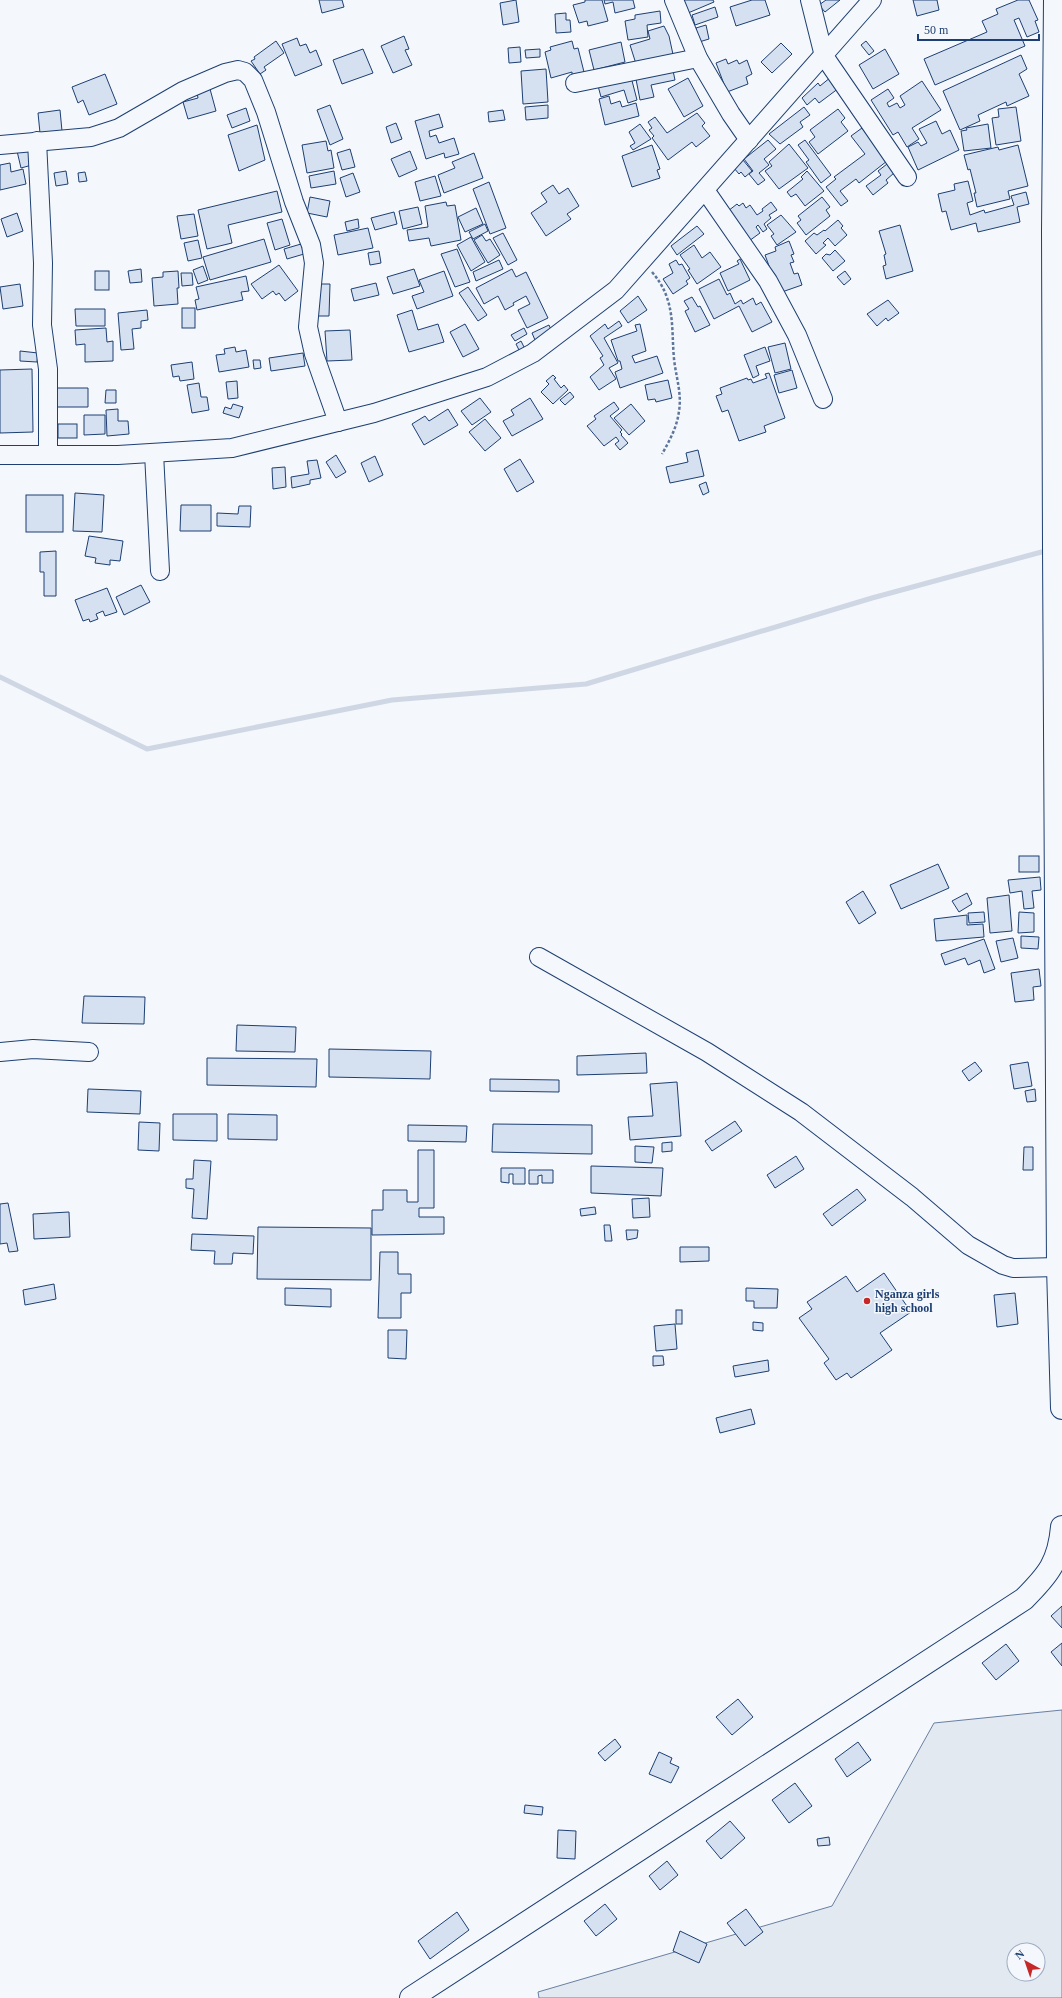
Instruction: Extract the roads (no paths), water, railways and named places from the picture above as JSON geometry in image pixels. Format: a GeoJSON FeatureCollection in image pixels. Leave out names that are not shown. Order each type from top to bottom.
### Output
{"type":"FeatureCollection","features":[{"type":"Feature","properties":{"kind":"main road"},"geometry":{"type":"LineString","coordinates":[[1055,0],[1059,46],[1053,255],[1059,715],[1059,1275],[1062,1408]]}},
{"type":"Feature","properties":{"kind":"main road"},"geometry":{"type":"LineString","coordinates":[[411,1998],[1024,1599],[1045,1578],[1055,1561],[1062,1535]]}},
{"type":"Feature","properties":{"kind":"street"},"geometry":{"type":"LineString","coordinates":[[674,0],[698,58],[731,114],[749,140]]}},
{"type":"Feature","properties":{"kind":"street"},"geometry":{"type":"LineString","coordinates":[[810,0],[824,56],[907,177]]}},
{"type":"Feature","properties":{"kind":"street"},"geometry":{"type":"LineString","coordinates":[[0,455],[154,453],[232,448],[374,413],[487,377],[520,360],[533,353],[616,290],[872,0]]}},
{"type":"Feature","properties":{"kind":"street"},"geometry":{"type":"LineString","coordinates":[[575,83],[698,58]]}},
{"type":"Feature","properties":{"kind":"street"},"geometry":{"type":"LineString","coordinates":[[0,145],[91,137],[120,128],[183,91],[225,73],[238,70],[245,72],[253,80],[266,112],[294,202],[310,245],[314,263],[308,327],[314,354],[338,422]]}},
{"type":"Feature","properties":{"kind":"street"},"geometry":{"type":"LineString","coordinates":[[37,141],[43,263],[42,325],[48,369],[48,454]]}},
{"type":"Feature","properties":{"kind":"street"},"geometry":{"type":"LineString","coordinates":[[705,190],[768,281],[797,336],[822,399]]}},
{"type":"Feature","properties":{"kind":"street"},"geometry":{"type":"LineString","coordinates":[[154,453],[160,571]]}},
{"type":"Feature","properties":{"kind":"street"},"geometry":{"type":"LineString","coordinates":[[539,957],[707,1052],[801,1112],[912,1197],[968,1245],[1003,1265],[1059,1275]]}},
{"type":"Feature","properties":{"kind":"street"},"geometry":{"type":"LineString","coordinates":[[0,1052],[33,1049],[89,1052]]}},
{"type":"Feature","properties":{"kind":"waterway"},"geometry":{"type":"LineString","coordinates":[[0,677],[147,749],[392,700],[586,684],[872,598],[1049,550]]}},
{"type":"Feature","properties":{"kind":"place","name":"Nganza girls high school"},"geometry":{"type":"Point","coordinates":[867,1301]}}]}
